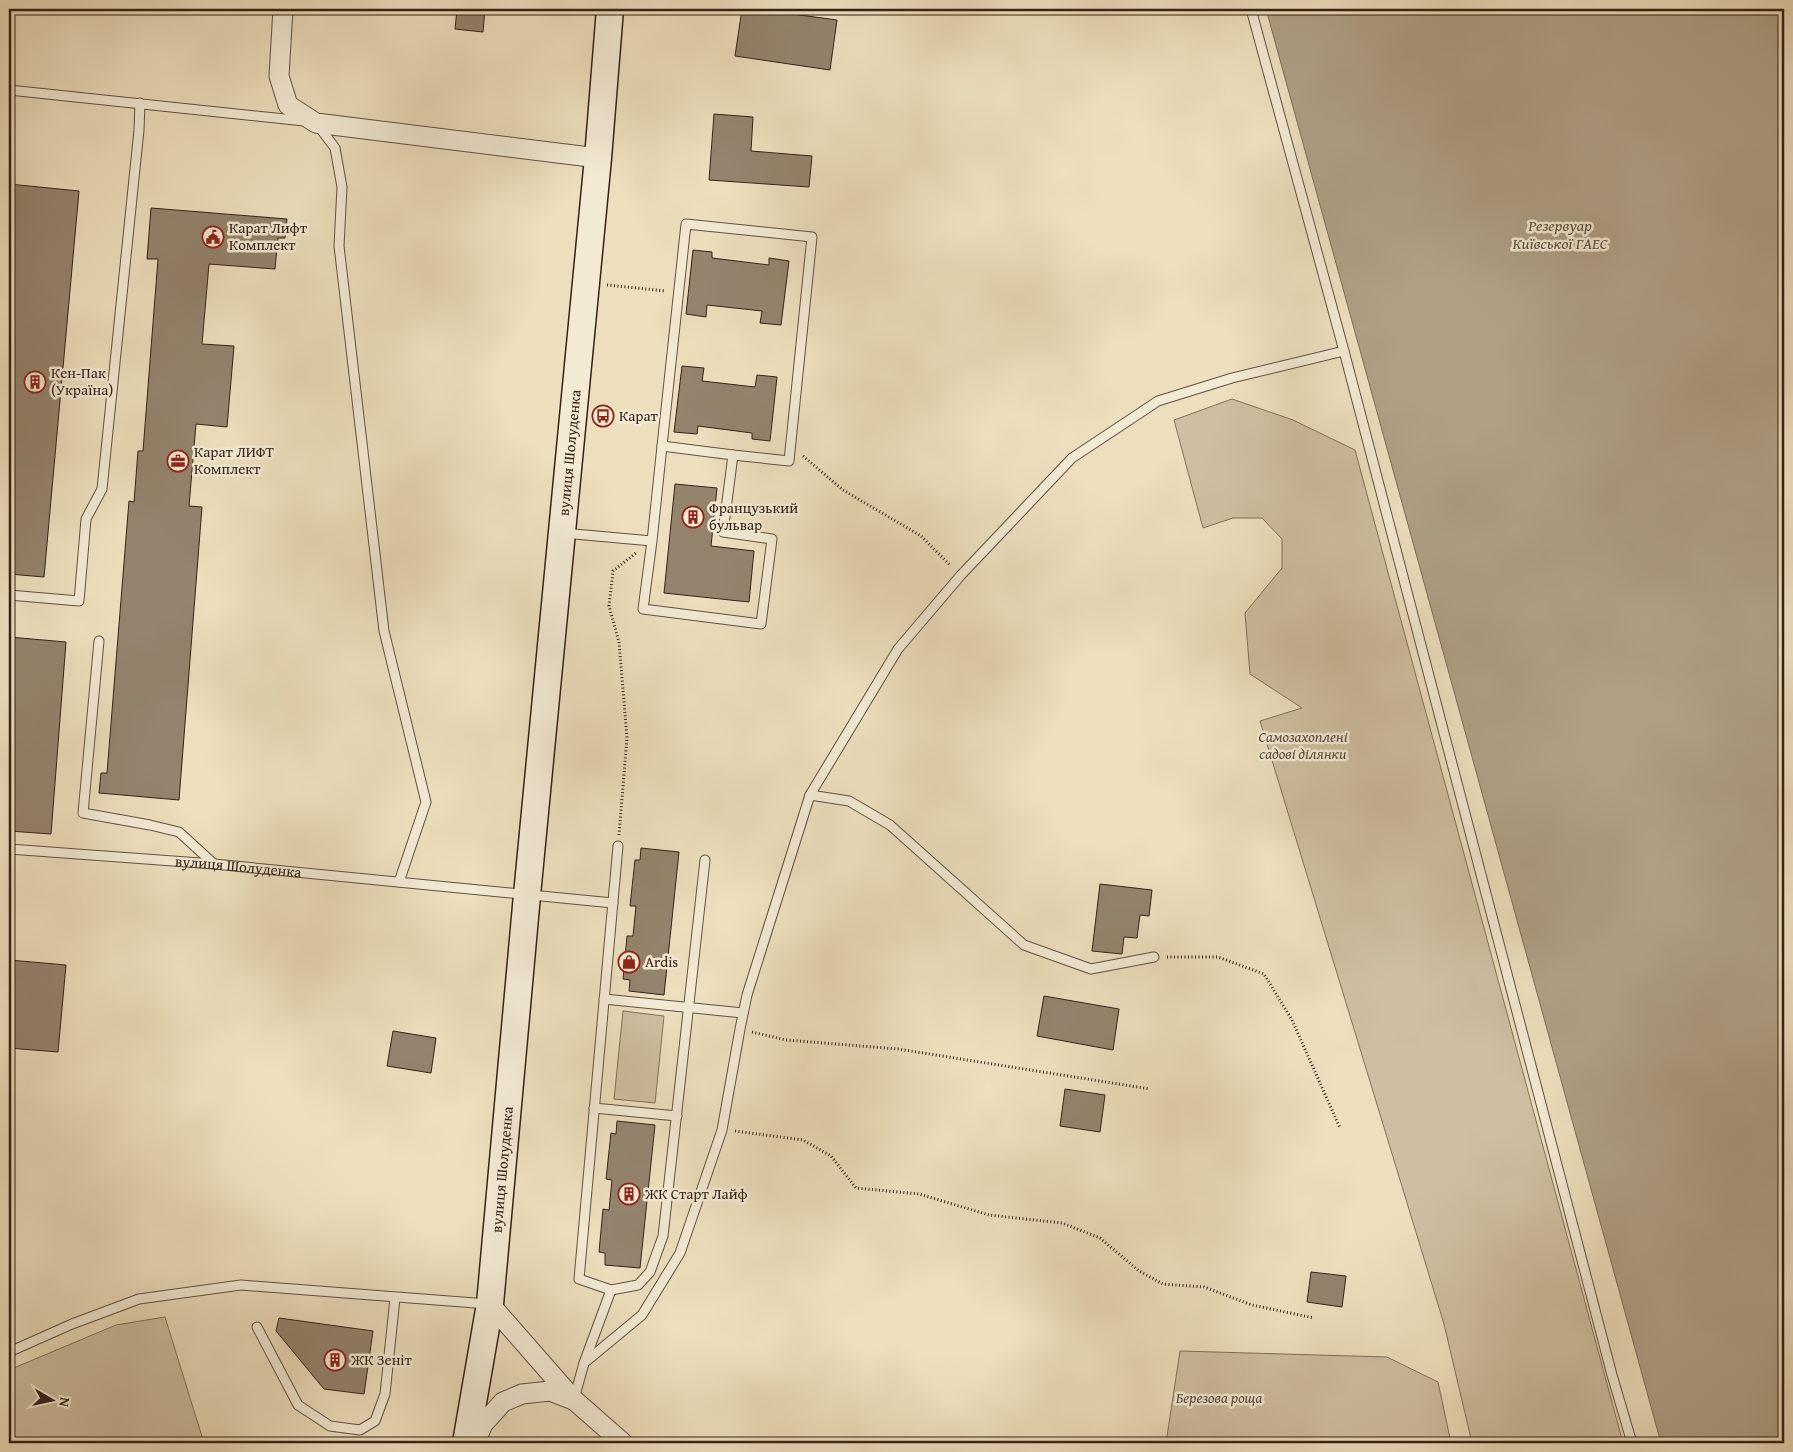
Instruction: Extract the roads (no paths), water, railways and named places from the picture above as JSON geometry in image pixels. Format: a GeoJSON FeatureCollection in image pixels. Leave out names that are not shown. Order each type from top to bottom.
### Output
{"type":"FeatureCollection","features":[{"type":"Feature","properties":{"kind":"main road","name":"вулиця Шолуденка"},"geometry":{"type":"LineString","coordinates":[[466,1443],[490,1304],[527,895],[598,158],[610,9]]}},
{"type":"Feature","properties":{"kind":"street"},"geometry":{"type":"LineString","coordinates":[[283,9],[278,76],[288,104],[316,123],[598,158]]}},
{"type":"Feature","properties":{"kind":"street"},"geometry":{"type":"LineString","coordinates":[[490,1304],[574,1400],[623,1443]]}},
{"type":"Feature","properties":{"kind":"street"},"geometry":{"type":"LineString","coordinates":[[475,1443],[483,1424],[503,1402],[522,1394],[550,1392],[574,1400]]}},
{"type":"Feature","properties":{"kind":"lane"},"geometry":{"type":"LineString","coordinates":[[1251,9],[1344,351],[1607,1356],[1632,1443]]}},
{"type":"Feature","properties":{"kind":"lane"},"geometry":{"type":"LineString","coordinates":[[9,90],[316,123],[335,148],[342,187],[339,246],[384,631],[426,802],[399,882]]}},
{"type":"Feature","properties":{"kind":"lane"},"geometry":{"type":"LineString","coordinates":[[9,596],[79,601],[86,520],[102,489],[139,130],[140,103]]}},
{"type":"Feature","properties":{"kind":"lane"},"geometry":{"type":"LineString","coordinates":[[662,446],[733,456],[789,461],[812,237],[686,224],[643,609],[761,624],[772,539],[723,532],[733,456]]}},
{"type":"Feature","properties":{"kind":"lane"},"geometry":{"type":"LineString","coordinates":[[584,1363],[642,1316],[680,1254],[722,1130],[747,995],[810,795],[898,648],[961,575],[1072,458],[1158,401],[1232,378],[1344,351]]}},
{"type":"Feature","properties":{"kind":"lane"},"geometry":{"type":"LineString","coordinates":[[563,533],[652,540]]}},
{"type":"Feature","properties":{"kind":"lane"},"geometry":{"type":"LineString","coordinates":[[99,641],[83,813],[179,832],[214,864]]}},
{"type":"Feature","properties":{"kind":"lane"},"geometry":{"type":"LineString","coordinates":[[810,795],[849,801],[890,825],[1024,945],[1091,968],[1154,957]]}},
{"type":"Feature","properties":{"kind":"lane"},"geometry":{"type":"LineString","coordinates":[[618,846],[578,1278],[611,1290],[638,1285],[650,1272],[663,1236],[705,860]]}},
{"type":"Feature","properties":{"kind":"lane","name":"вулиця Шолуденка"},"geometry":{"type":"LineString","coordinates":[[9,849],[214,864],[527,895]]}},
{"type":"Feature","properties":{"kind":"lane"},"geometry":{"type":"LineString","coordinates":[[527,895],[613,903]]}},
{"type":"Feature","properties":{"kind":"lane"},"geometry":{"type":"LineString","coordinates":[[604,999],[743,1013]]}},
{"type":"Feature","properties":{"kind":"lane"},"geometry":{"type":"LineString","coordinates":[[594,1108],[677,1116]]}},
{"type":"Feature","properties":{"kind":"lane"},"geometry":{"type":"LineString","coordinates":[[9,1352],[72,1324],[139,1299],[241,1285],[490,1304]]}},
{"type":"Feature","properties":{"kind":"lane"},"geometry":{"type":"LineString","coordinates":[[574,1400],[584,1363],[611,1290]]}},
{"type":"Feature","properties":{"kind":"lane"},"geometry":{"type":"LineString","coordinates":[[257,1328],[298,1405],[330,1426],[360,1430],[375,1421],[385,1394],[396,1298]]}},
{"type":"Feature","properties":{"kind":"water","name":"Резервуар Київської ГАЕС"},"geometry":{"type":"Polygon","coordinates":[[[1266,9],[1784,9],[1784,1443],[1661,1443],[1266,9]]]}},
{"type":"Feature","properties":{"kind":"place","name":"Карат Лифт Комплект"},"geometry":{"type":"Point","coordinates":[213,237]}},
{"type":"Feature","properties":{"kind":"place","name":"Кен-Пак (Україна)"},"geometry":{"type":"Point","coordinates":[35,382]}},
{"type":"Feature","properties":{"kind":"place","name":"Карат"},"geometry":{"type":"Point","coordinates":[603,416]}},
{"type":"Feature","properties":{"kind":"place","name":"Карат ЛИФТ Комплект"},"geometry":{"type":"Point","coordinates":[178,461]}},
{"type":"Feature","properties":{"kind":"place","name":"Французький бульвар"},"geometry":{"type":"Point","coordinates":[693,517]}},
{"type":"Feature","properties":{"kind":"place","name":"Ardis"},"geometry":{"type":"Point","coordinates":[629,962]}},
{"type":"Feature","properties":{"kind":"place","name":"ЖК Старт Лайф"},"geometry":{"type":"Point","coordinates":[629,1194]}},
{"type":"Feature","properties":{"kind":"place","name":"ЖК Зеніт"},"geometry":{"type":"Point","coordinates":[335,1360]}},
{"type":"Feature","properties":{"kind":"park label","name":"Самозахоплені садові ділянки"},"geometry":{"type":"Point","coordinates":[1303,746]}},
{"type":"Feature","properties":{"kind":"park label","name":"Березова роща"},"geometry":{"type":"Point","coordinates":[1219,1398]}}]}
